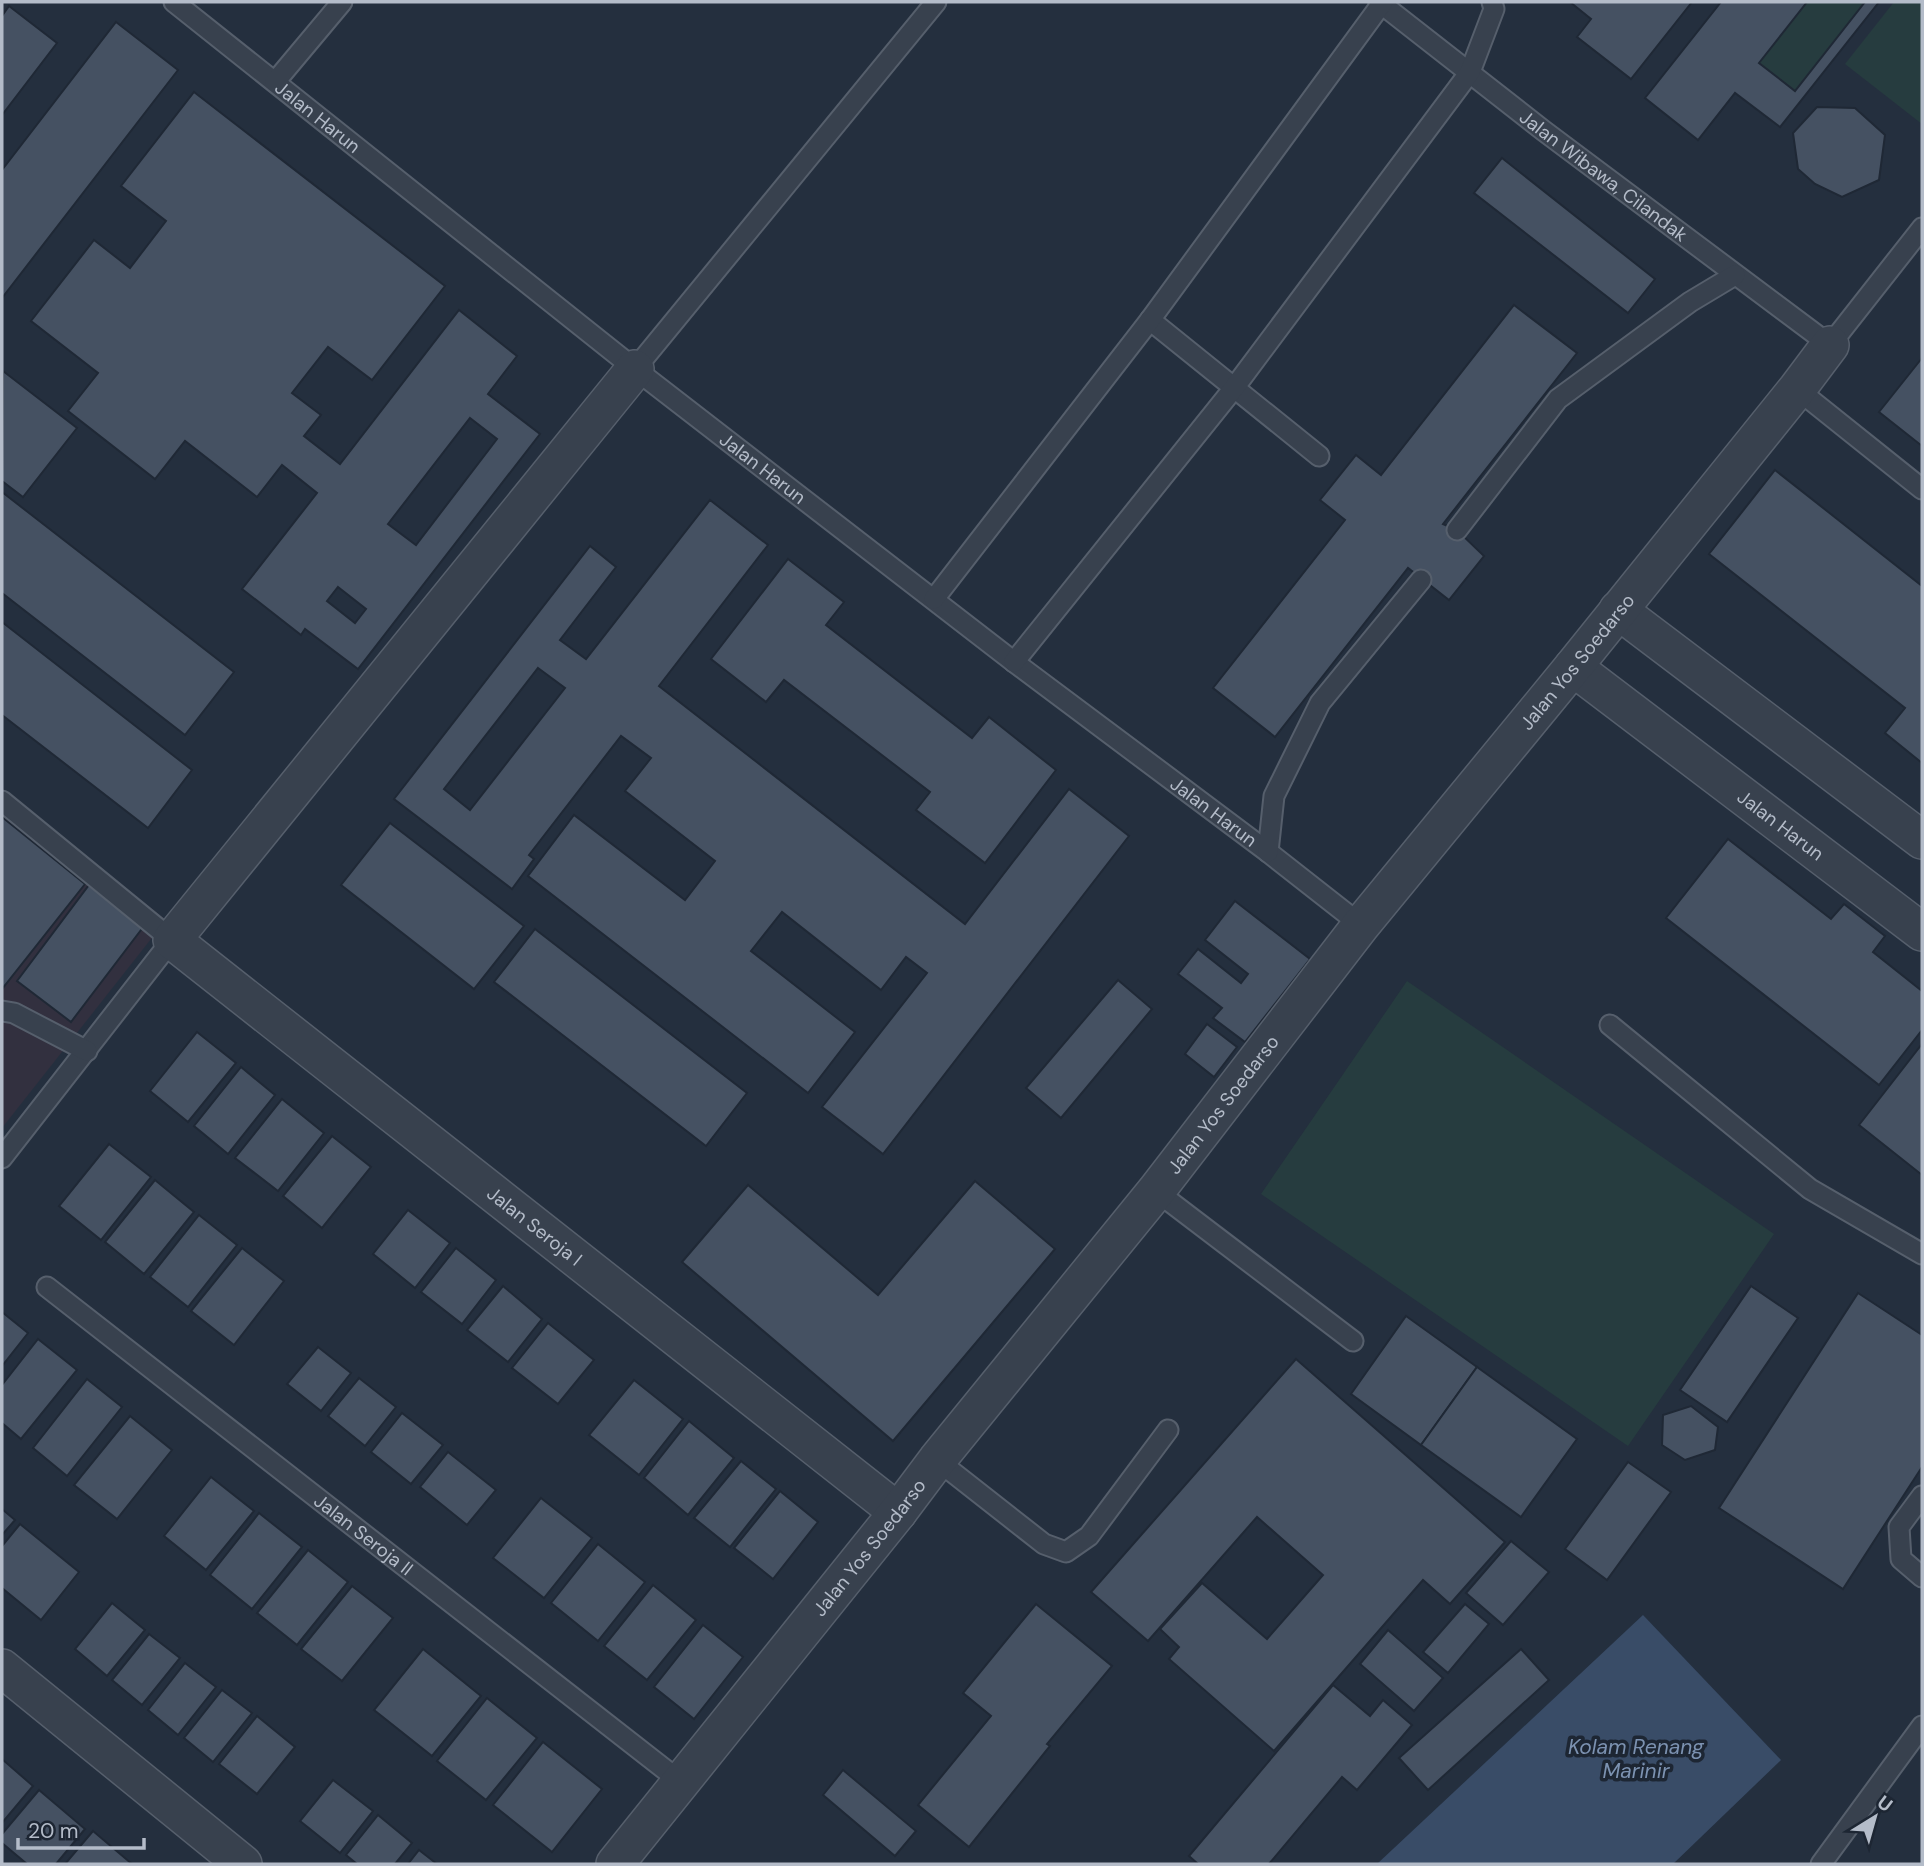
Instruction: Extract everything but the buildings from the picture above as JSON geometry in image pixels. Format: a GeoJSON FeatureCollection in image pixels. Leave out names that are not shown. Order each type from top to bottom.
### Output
{"type":"FeatureCollection","features":[{"type":"Feature","properties":{"kind":"street","name":"Jalan Yos Soedarso"},"geometry":{"type":"LineString","coordinates":[[615,1864],[937,1460],[1156,1191],[1361,925],[1573,667],[1830,345]]}},
{"type":"Feature","properties":{"kind":"street"},"geometry":{"type":"LineString","coordinates":[[172,940],[635,369]]}},
{"type":"Feature","properties":{"kind":"street"},"geometry":{"type":"LineString","coordinates":[[1618,610],[1922,840]]}},
{"type":"Feature","properties":{"kind":"street","name":"Jalan Harun"},"geometry":{"type":"LineString","coordinates":[[1573,667],[1922,932]]}},
{"type":"Feature","properties":{"kind":"street","name":"Jalan Seroja I"},"geometry":{"type":"LineString","coordinates":[[172,940],[898,1512]]}},
{"type":"Feature","properties":{"kind":"street"},"geometry":{"type":"LineString","coordinates":[[2,1668],[243,1864]]}},
{"type":"Feature","properties":{"kind":"lane","name":"Jalan Harun"},"geometry":{"type":"LineString","coordinates":[[174,2],[635,369],[1014,662],[1361,925]]}},
{"type":"Feature","properties":{"kind":"lane"},"geometry":{"type":"LineString","coordinates":[[275,82],[342,2]]}},
{"type":"Feature","properties":{"kind":"lane"},"geometry":{"type":"LineString","coordinates":[[635,369],[936,2]]}},
{"type":"Feature","properties":{"kind":"lane"},"geometry":{"type":"LineString","coordinates":[[1014,662],[1234,388],[1470,72],[1494,9],[1492,2]]}},
{"type":"Feature","properties":{"kind":"lane"},"geometry":{"type":"LineString","coordinates":[[934,599],[1150,320],[1381,3]]}},
{"type":"Feature","properties":{"kind":"lane","name":"Jalan Wibawa, Cilandak"},"geometry":{"type":"LineString","coordinates":[[1381,3],[1544,131],[1830,345]]}},
{"type":"Feature","properties":{"kind":"lane"},"geometry":{"type":"LineString","coordinates":[[1830,345],[1922,228]]}},
{"type":"Feature","properties":{"kind":"lane"},"geometry":{"type":"LineString","coordinates":[[1457,530],[1558,398],[1690,302],[1735,275]]}},
{"type":"Feature","properties":{"kind":"lane"},"geometry":{"type":"LineString","coordinates":[[1150,320],[1320,456]]}},
{"type":"Feature","properties":{"kind":"lane"},"geometry":{"type":"LineString","coordinates":[[1797,389],[1922,489]]}},
{"type":"Feature","properties":{"kind":"lane"},"geometry":{"type":"LineString","coordinates":[[1268,852],[1274,796],[1320,703],[1421,580]]}},
{"type":"Feature","properties":{"kind":"lane"},"geometry":{"type":"LineString","coordinates":[[2,801],[172,940],[2,1158]]}},
{"type":"Feature","properties":{"kind":"lane"},"geometry":{"type":"LineString","coordinates":[[2,1011],[14,1013],[87,1051]]}},
{"type":"Feature","properties":{"kind":"lane"},"geometry":{"type":"LineString","coordinates":[[1610,1025],[1810,1189],[1922,1254]]}},
{"type":"Feature","properties":{"kind":"lane"},"geometry":{"type":"LineString","coordinates":[[1156,1191],[1353,1341]]}},
{"type":"Feature","properties":{"kind":"lane","name":"Jalan Seroja II"},"geometry":{"type":"LineString","coordinates":[[47,1287],[681,1783]]}},
{"type":"Feature","properties":{"kind":"lane"},"geometry":{"type":"LineString","coordinates":[[937,1460],[1044,1544],[1066,1552],[1088,1536],[1168,1430]]}},
{"type":"Feature","properties":{"kind":"lane"},"geometry":{"type":"LineString","coordinates":[[1922,1496],[1899,1527],[1901,1559],[1922,1577]]}},
{"type":"Feature","properties":{"kind":"lane"},"geometry":{"type":"LineString","coordinates":[[1821,1864],[1922,1726]]}},
{"type":"Feature","properties":{"kind":"shaded area"},"geometry":{"type":"Polygon","coordinates":[[[2,790],[166,920],[2,1128],[2,790]]]}},
{"type":"Feature","properties":{"kind":"green space"},"geometry":{"type":"Polygon","coordinates":[[[1807,2],[1865,2],[1795,91],[1759,63],[1807,2]]]}},
{"type":"Feature","properties":{"kind":"green space"},"geometry":{"type":"Polygon","coordinates":[[[1894,2],[1922,2],[1922,124],[1845,64],[1894,2]]]}},
{"type":"Feature","properties":{"kind":"green space"},"geometry":{"type":"Polygon","coordinates":[[[1407,981],[1774,1234],[1628,1446],[1261,1194],[1407,981]]]}},
{"type":"Feature","properties":{"kind":"water","name":"Kolam Renang Marinir"},"geometry":{"type":"Polygon","coordinates":[[[1643,1615],[1781,1760],[1673,1864],[1377,1864],[1643,1615]]]}}]}
